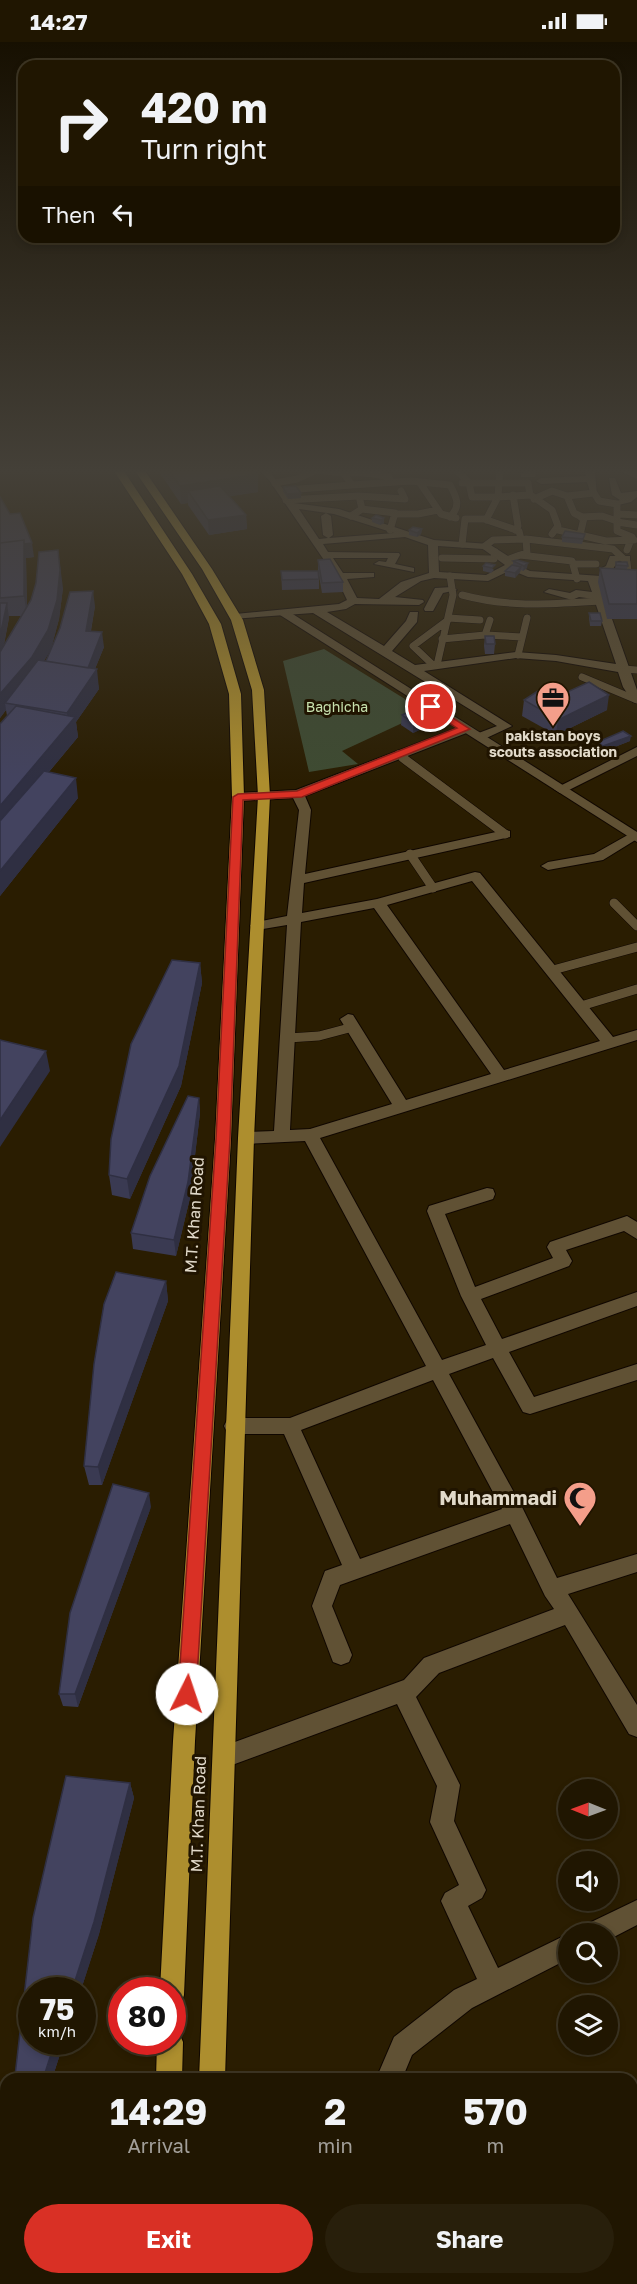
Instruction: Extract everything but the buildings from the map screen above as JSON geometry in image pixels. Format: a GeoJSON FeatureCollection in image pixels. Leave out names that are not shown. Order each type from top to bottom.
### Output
{"type":"FeatureCollection","features":[{"type":"Feature","properties":{"kind":"highway","name":"M.T. Khan Road"},"geometry":{"type":"LineString","coordinates":[[173,1977],[184,1741],[223,1139],[238,797],[235,694],[215,624],[186,573]]}},
{"type":"Feature","properties":{"kind":"highway","name":"M.T. Khan Road"},"geometry":{"type":"LineString","coordinates":[[209,573],[235,617],[258,690],[264,796],[234,1426],[212,2073]]}},
{"type":"Feature","properties":{"kind":"highway"},"geometry":{"type":"LineString","coordinates":[[169,2073],[170,2055]]}},
{"type":"Feature","properties":{"kind":"street"},"geometry":{"type":"LineString","coordinates":[[337,573],[353,601]]}},
{"type":"Feature","properties":{"kind":"street"},"geometry":{"type":"LineString","coordinates":[[481,591],[488,578],[497,573]]}},
{"type":"Feature","properties":{"kind":"street"},"geometry":{"type":"LineString","coordinates":[[517,573],[526,579],[633,581]]}},
{"type":"Feature","properties":{"kind":"street"},"geometry":{"type":"LineString","coordinates":[[606,573],[608,580]]}},
{"type":"Feature","properties":{"kind":"street"},"geometry":{"type":"LineString","coordinates":[[340,576],[370,575]]}},
{"type":"Feature","properties":{"kind":"street"},"geometry":{"type":"LineString","coordinates":[[235,617],[342,607],[353,601],[382,602],[405,584],[434,575],[488,578]]}},
{"type":"Feature","properties":{"kind":"street"},"geometry":{"type":"LineString","coordinates":[[563,588],[574,579]]}},
{"type":"Feature","properties":{"kind":"street"},"geometry":{"type":"LineString","coordinates":[[593,580],[623,669],[637,699]]}},
{"type":"Feature","properties":{"kind":"street"},"geometry":{"type":"LineString","coordinates":[[429,609],[439,590],[457,593]]}},
{"type":"Feature","properties":{"kind":"street"},"geometry":{"type":"LineString","coordinates":[[549,592],[572,597],[576,593],[599,598]]}},
{"type":"Feature","properties":{"kind":"street"},"geometry":{"type":"LineString","coordinates":[[384,600],[419,602]]}},
{"type":"Feature","properties":{"kind":"street"},"geometry":{"type":"LineString","coordinates":[[316,610],[506,726],[480,738]]}},
{"type":"Feature","properties":{"kind":"street"},"geometry":{"type":"LineString","coordinates":[[284,612],[635,837],[598,857],[549,866]]}},
{"type":"Feature","properties":{"kind":"street"},"geometry":{"type":"LineString","coordinates":[[385,652],[411,622],[414,614]]}},
{"type":"Feature","properties":{"kind":"street"},"geometry":{"type":"LineString","coordinates":[[413,669],[518,655],[555,658],[623,669]]}},
{"type":"Feature","properties":{"kind":"street"},"geometry":{"type":"LineString","coordinates":[[238,797],[298,794],[465,729]]}},
{"type":"Feature","properties":{"kind":"street"},"geometry":{"type":"LineString","coordinates":[[560,789],[637,751]]}},
{"type":"Feature","properties":{"kind":"street"},"geometry":{"type":"LineString","coordinates":[[282,1136],[294,919],[305,810],[298,794]]}},
{"type":"Feature","properties":{"kind":"street"},"geometry":{"type":"LineString","coordinates":[[298,880],[505,834]]}},
{"type":"Feature","properties":{"kind":"street"},"geometry":{"type":"LineString","coordinates":[[257,926],[378,903],[475,876],[554,970],[610,1043]]}},
{"type":"Feature","properties":{"kind":"street"},"geometry":{"type":"LineString","coordinates":[[378,903],[501,1077]]}},
{"type":"Feature","properties":{"kind":"street"},"geometry":{"type":"LineString","coordinates":[[351,1023],[402,1107]]}},
{"type":"Feature","properties":{"kind":"street"},"geometry":{"type":"LineString","coordinates":[[246,1138],[310,1135],[637,1035]]}},
{"type":"Feature","properties":{"kind":"street"},"geometry":{"type":"LineString","coordinates":[[310,1135],[515,1513],[552,1589],[570,1612],[637,1726]]}},
{"type":"Feature","properties":{"kind":"street"},"geometry":{"type":"LineString","coordinates":[[487,1194],[435,1210],[470,1296],[496,1349],[530,1406],[637,1372]]}},
{"type":"Feature","properties":{"kind":"street"},"geometry":{"type":"LineString","coordinates":[[470,1296],[563,1261],[556,1247],[627,1223],[637,1232]]}},
{"type":"Feature","properties":{"kind":"street"},"geometry":{"type":"LineString","coordinates":[[234,1426],[290,1426],[437,1370],[637,1299]]}},
{"type":"Feature","properties":{"kind":"street"},"geometry":{"type":"LineString","coordinates":[[290,1426],[354,1569]]}},
{"type":"Feature","properties":{"kind":"street"},"geometry":{"type":"LineString","coordinates":[[340,1656],[322,1606],[332,1578],[515,1513]]}},
{"type":"Feature","properties":{"kind":"street"},"geometry":{"type":"LineString","coordinates":[[552,1589],[637,1563]]}},
{"type":"Feature","properties":{"kind":"street"},"geometry":{"type":"LineString","coordinates":[[224,1757],[411,1688],[432,1665],[570,1612]]}},
{"type":"Feature","properties":{"kind":"street"},"geometry":{"type":"LineString","coordinates":[[402,1691],[449,1785],[442,1822],[474,1890],[453,1901],[492,1984]]}},
{"type":"Feature","properties":{"kind":"street"},"geometry":{"type":"LineString","coordinates":[[616,1923],[637,1912]]}},
{"type":"Feature","properties":{"kind":"street"},"geometry":{"type":"LineString","coordinates":[[392,2073],[403,2046],[463,1999],[558,1951]]}},
{"type":"Feature","properties":{"kind":"lane"},"geometry":{"type":"LineString","coordinates":[[573,573],[574,579]]}},
{"type":"Feature","properties":{"kind":"lane"},"geometry":{"type":"LineString","coordinates":[[450,576],[457,593],[448,619],[435,665],[413,646],[448,619],[480,620]]}},
{"type":"Feature","properties":{"kind":"lane"},"geometry":{"type":"LineString","coordinates":[[457,593],[489,602],[528,606],[599,598]]}},
{"type":"Feature","properties":{"kind":"lane"},"geometry":{"type":"LineString","coordinates":[[518,655],[527,618]]}},
{"type":"Feature","properties":{"kind":"lane"},"geometry":{"type":"LineString","coordinates":[[485,635],[490,620]]}},
{"type":"Feature","properties":{"kind":"lane"},"geometry":{"type":"LineString","coordinates":[[442,639],[485,635],[522,637]]}},
{"type":"Feature","properties":{"kind":"lane"},"geometry":{"type":"LineString","coordinates":[[623,669],[637,670]]}},
{"type":"Feature","properties":{"kind":"lane"},"geometry":{"type":"LineString","coordinates":[[582,676],[637,699]]}},
{"type":"Feature","properties":{"kind":"lane"},"geometry":{"type":"LineString","coordinates":[[398,754],[505,834]]}},
{"type":"Feature","properties":{"kind":"lane"},"geometry":{"type":"LineString","coordinates":[[410,854],[433,888]]}},
{"type":"Feature","properties":{"kind":"lane"},"geometry":{"type":"LineString","coordinates":[[614,903],[637,926]]}},
{"type":"Feature","properties":{"kind":"lane"},"geometry":{"type":"LineString","coordinates":[[554,970],[637,947]]}},
{"type":"Feature","properties":{"kind":"lane"},"geometry":{"type":"LineString","coordinates":[[581,1006],[637,988]]}},
{"type":"Feature","properties":{"kind":"lane"},"geometry":{"type":"LineString","coordinates":[[288,1038],[319,1036],[351,1023]]}},
{"type":"Feature","properties":{"kind":"green space","name":"Baghicha"},"geometry":{"type":"Polygon","coordinates":[[[324,649],[426,712],[342,751],[358,764],[309,772],[283,661],[324,649]]]}},
{"type":"Feature","properties":{"kind":"place","name":"pakistan boys scouts association"},"geometry":{"type":"Point","coordinates":[553,727]}},
{"type":"Feature","properties":{"kind":"place","name":"Muhammadi"},"geometry":{"type":"Point","coordinates":[580,1527]}},
{"type":"Feature","properties":{"kind":"route"},"geometry":{"type":"LineString","coordinates":[[187,1694],[223,1139],[238,797],[298,794],[465,729],[431,707]]}}]}
